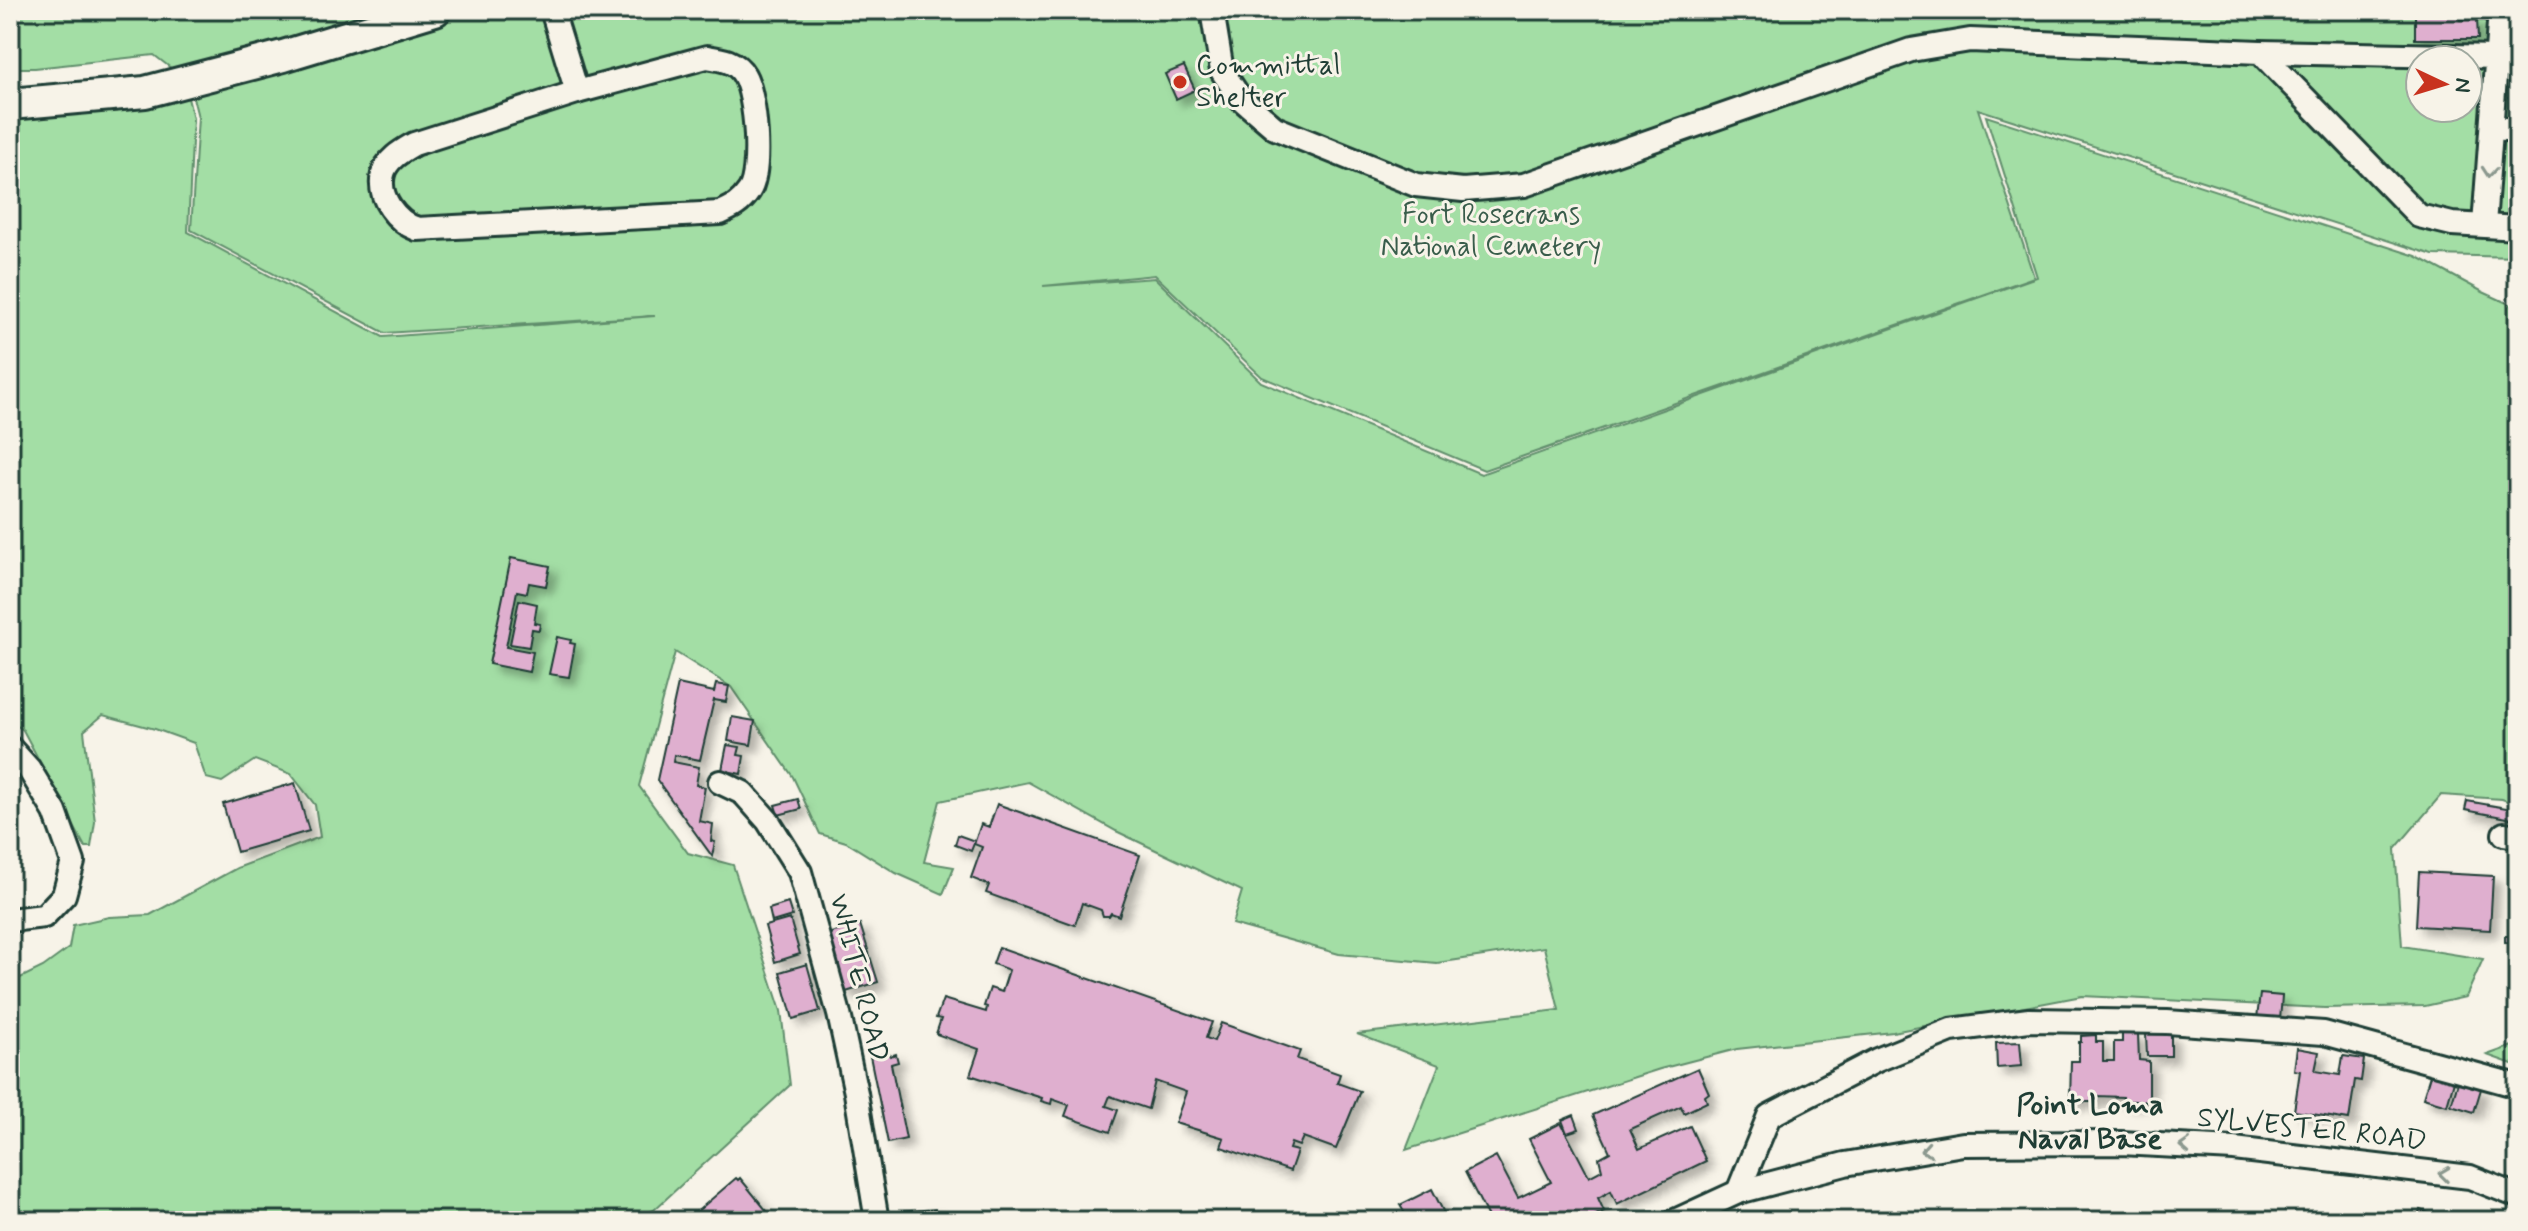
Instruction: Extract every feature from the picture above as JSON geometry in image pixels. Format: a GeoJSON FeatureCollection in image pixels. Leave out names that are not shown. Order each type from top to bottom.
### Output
{"type":"FeatureCollection","features":[{"type":"Feature","properties":{"kind":"main road"},"geometry":{"type":"LineString","coordinates":[[10,104],[145,92],[283,56],[435,10]]}},
{"type":"Feature","properties":{"kind":"street"},"geometry":{"type":"LineString","coordinates":[[552,10],[577,92]]}},
{"type":"Feature","properties":{"kind":"street"},"geometry":{"type":"LineString","coordinates":[[1212,10],[1222,71],[1240,98],[1275,128],[1416,185],[1463,190],[1524,185],[1911,50],[1970,40],[2260,52],[2497,57]]}},
{"type":"Feature","properties":{"kind":"street"},"geometry":{"type":"LineString","coordinates":[[2484,225],[2500,10]]}},
{"type":"Feature","properties":{"kind":"street"},"geometry":{"type":"LineString","coordinates":[[2260,52],[2419,216],[2452,224],[2518,228]]}},
{"type":"Feature","properties":{"kind":"street"},"geometry":{"type":"LineString","coordinates":[[707,57],[726,59],[744,74],[752,96],[757,166],[751,189],[738,205],[720,213],[433,230],[405,225],[392,212],[384,196],[383,174],[395,154],[414,144],[577,92],[707,57]]}},
{"type":"Feature","properties":{"kind":"street"},"geometry":{"type":"LineString","coordinates":[[2493,128],[2518,130]]}},
{"type":"Feature","properties":{"kind":"street"},"geometry":{"type":"LineString","coordinates":[[10,748],[29,769],[55,812],[73,862],[64,895],[44,916],[10,920]]}},
{"type":"Feature","properties":{"kind":"street","name":"WHITE ROAD"},"geometry":{"type":"LineString","coordinates":[[720,782],[743,793],[768,821],[800,872],[839,1014],[856,1093],[877,1221]]}},
{"type":"Feature","properties":{"kind":"street"},"geometry":{"type":"LineString","coordinates":[[1738,1192],[1769,1116],[1877,1060],[1951,1030],[2029,1020],[2167,1022],[2324,1033],[2518,1086]]}},
{"type":"Feature","properties":{"kind":"street","name":"SYLVESTER ROAD"},"geometry":{"type":"LineString","coordinates":[[1675,1221],[1738,1192],[1845,1164],[1963,1144],[2121,1143],[2250,1150],[2470,1177],[2518,1196]]}},
{"type":"Feature","properties":{"kind":"green space","name":"Fort Rosecrans National Cemetery"},"geometry":{"type":"Polygon","coordinates":[[[10,10],[2518,10],[2518,257],[2433,255],[1978,109],[2034,277],[1484,470],[1262,377],[1155,275],[1043,286],[1155,278],[1261,382],[1481,474],[2037,277],[1986,116],[2416,256],[2518,308],[2518,805],[2502,799],[2441,795],[2395,849],[2402,946],[2483,959],[2466,997],[2425,1006],[2325,1008],[2082,996],[1893,1032],[1737,1049],[1660,1069],[1406,1150],[1439,1065],[1357,1034],[1559,1010],[1544,947],[1437,963],[1339,954],[1232,924],[1242,891],[1116,831],[1028,782],[940,801],[924,862],[954,867],[943,894],[896,873],[846,842],[820,834],[793,777],[731,687],[675,652],[639,786],[688,853],[733,865],[781,1011],[790,1085],[654,1210],[629,1221],[10,1221],[10,983],[43,967],[69,948],[73,925],[109,917],[150,915],[237,868],[320,837],[315,805],[291,774],[255,760],[222,782],[206,778],[194,743],[103,715],[84,731],[95,822],[91,847],[85,847],[23,730],[10,721],[10,121],[137,106],[187,94],[193,118],[188,232],[383,337],[655,316],[385,333],[191,230],[198,117],[189,82],[154,55],[10,68],[10,10]]]}},
{"type":"Feature","properties":{"kind":"green space"},"geometry":{"type":"Polygon","coordinates":[[[2518,1044],[2518,1066],[2487,1055],[2518,1044]]]}},
{"type":"Feature","properties":{"kind":"building"},"geometry":{"type":"Polygon","coordinates":[[[2415,10],[2460,10],[2460,20],[2477,19],[2478,39],[2415,39],[2415,10]]]}},
{"type":"Feature","properties":{"kind":"building","name":"Committal Shelter"},"geometry":{"type":"Polygon","coordinates":[[[1184,66],[1195,90],[1176,99],[1165,74],[1184,66]]]}},
{"type":"Feature","properties":{"kind":"building"},"geometry":{"type":"Polygon","coordinates":[[[511,558],[550,566],[546,586],[529,583],[527,593],[517,591],[506,647],[533,652],[529,672],[489,664],[511,558]]]}},
{"type":"Feature","properties":{"kind":"building"},"geometry":{"type":"Polygon","coordinates":[[[519,600],[537,604],[534,623],[540,624],[539,630],[532,629],[529,647],[510,644],[519,600]]]}},
{"type":"Feature","properties":{"kind":"building"},"geometry":{"type":"Polygon","coordinates":[[[557,637],[575,644],[569,677],[549,674],[557,637]]]}},
{"type":"Feature","properties":{"kind":"building"},"geometry":{"type":"Polygon","coordinates":[[[678,684],[714,692],[716,684],[729,686],[726,702],[714,700],[700,760],[674,755],[673,762],[699,767],[696,785],[705,787],[699,821],[713,824],[711,841],[715,842],[712,856],[657,780],[678,684]]]}},
{"type":"Feature","properties":{"kind":"building"},"geometry":{"type":"Polygon","coordinates":[[[732,717],[755,721],[751,745],[728,741],[732,717]]]}},
{"type":"Feature","properties":{"kind":"building"},"geometry":{"type":"Polygon","coordinates":[[[727,745],[740,747],[738,755],[744,756],[741,774],[722,770],[727,745]]]}},
{"type":"Feature","properties":{"kind":"building"},"geometry":{"type":"Polygon","coordinates":[[[295,783],[309,831],[237,852],[223,804],[295,783]]]}},
{"type":"Feature","properties":{"kind":"building"},"geometry":{"type":"Polygon","coordinates":[[[798,799],[801,809],[778,815],[775,805],[798,799]]]}},
{"type":"Feature","properties":{"kind":"building"},"geometry":{"type":"Polygon","coordinates":[[[2467,801],[2518,810],[2518,820],[2465,810],[2467,801]]]}},
{"type":"Feature","properties":{"kind":"building"},"geometry":{"type":"Polygon","coordinates":[[[997,804],[1140,855],[1119,916],[1111,913],[1103,916],[1101,910],[1082,903],[1075,925],[986,893],[989,885],[971,878],[982,847],[974,844],[981,824],[989,827],[997,804]]]}},
{"type":"Feature","properties":{"kind":"building"},"geometry":{"type":"Polygon","coordinates":[[[958,835],[975,841],[971,851],[955,845],[958,835]]]}},
{"type":"Feature","properties":{"kind":"building"},"geometry":{"type":"Polygon","coordinates":[[[2419,872],[2493,876],[2490,930],[2416,926],[2419,872]]]}},
{"type":"Feature","properties":{"kind":"building"},"geometry":{"type":"Polygon","coordinates":[[[788,903],[792,916],[772,922],[769,909],[788,903]]]}},
{"type":"Feature","properties":{"kind":"building"},"geometry":{"type":"Polygon","coordinates":[[[790,919],[800,954],[775,962],[765,926],[790,919]]]}},
{"type":"Feature","properties":{"kind":"building"},"geometry":{"type":"Polygon","coordinates":[[[860,924],[878,982],[846,992],[828,934],[860,924]]]}},
{"type":"Feature","properties":{"kind":"building"},"geometry":{"type":"Polygon","coordinates":[[[2505,936],[2518,936],[2518,943],[2505,942],[2505,936]]]}},
{"type":"Feature","properties":{"kind":"building"},"geometry":{"type":"Polygon","coordinates":[[[999,947],[1212,1022],[1206,1038],[1214,1041],[1221,1023],[1300,1051],[1297,1059],[1340,1074],[1337,1083],[1360,1091],[1336,1149],[1303,1137],[1299,1146],[1291,1143],[1289,1149],[1297,1151],[1290,1171],[1221,1147],[1224,1138],[1175,1123],[1186,1092],[1155,1081],[1148,1109],[1110,1096],[1106,1106],[1118,1110],[1110,1132],[1065,1116],[1069,1105],[1052,1099],[1051,1104],[1041,1101],[1042,1098],[970,1075],[979,1049],[936,1034],[941,1019],[936,1018],[943,999],[986,1012],[987,1007],[984,1006],[990,988],[1002,992],[1009,970],[993,964],[999,947]]]}},
{"type":"Feature","properties":{"kind":"building"},"geometry":{"type":"Polygon","coordinates":[[[807,964],[820,1011],[793,1019],[780,972],[807,964]]]}},
{"type":"Feature","properties":{"kind":"building"},"geometry":{"type":"Polygon","coordinates":[[[2260,994],[2282,996],[2280,1020],[2257,1018],[2260,994]]]}},
{"type":"Feature","properties":{"kind":"building"},"geometry":{"type":"Polygon","coordinates":[[[2122,1034],[2138,1034],[2139,1060],[2149,1061],[2149,1101],[2123,1101],[2123,1097],[2097,1096],[2097,1102],[2070,1102],[2071,1061],[2079,1061],[2081,1036],[2096,1035],[2096,1042],[2103,1042],[2103,1061],[2114,1061],[2114,1042],[2122,1042],[2122,1034]]]}},
{"type":"Feature","properties":{"kind":"building"},"geometry":{"type":"Polygon","coordinates":[[[2146,1034],[2171,1034],[2171,1056],[2147,1056],[2146,1034]]]}},
{"type":"Feature","properties":{"kind":"building"},"geometry":{"type":"Polygon","coordinates":[[[2020,1042],[2022,1066],[1997,1068],[1996,1043],[2020,1042]]]}},
{"type":"Feature","properties":{"kind":"building"},"geometry":{"type":"Polygon","coordinates":[[[2297,1048],[2319,1052],[2315,1071],[2340,1075],[2343,1056],[2364,1059],[2361,1081],[2355,1080],[2349,1120],[2294,1111],[2300,1071],[2294,1070],[2297,1048]]]}},
{"type":"Feature","properties":{"kind":"building"},"geometry":{"type":"Polygon","coordinates":[[[889,1053],[890,1056],[896,1054],[898,1062],[891,1064],[906,1139],[888,1143],[870,1056],[889,1053]]]}},
{"type":"Feature","properties":{"kind":"building"},"geometry":{"type":"Polygon","coordinates":[[[1698,1068],[1709,1093],[1705,1096],[1707,1102],[1684,1113],[1681,1106],[1630,1129],[1639,1149],[1690,1126],[1706,1161],[1617,1204],[1611,1191],[1598,1198],[1604,1211],[1584,1221],[1490,1221],[1465,1172],[1496,1156],[1518,1198],[1551,1182],[1529,1139],[1561,1123],[1589,1177],[1602,1170],[1599,1158],[1610,1152],[1593,1115],[1698,1068]]]}},
{"type":"Feature","properties":{"kind":"building"},"geometry":{"type":"Polygon","coordinates":[[[2430,1075],[2454,1081],[2447,1105],[2423,1098],[2430,1075]]]}},
{"type":"Feature","properties":{"kind":"building"},"geometry":{"type":"Polygon","coordinates":[[[2458,1082],[2481,1089],[2474,1112],[2451,1105],[2458,1082]]]}},
{"type":"Feature","properties":{"kind":"building"},"geometry":{"type":"Polygon","coordinates":[[[1574,1115],[1579,1129],[1567,1133],[1562,1120],[1574,1115]]]}},
{"type":"Feature","properties":{"kind":"building"},"geometry":{"type":"Polygon","coordinates":[[[736,1178],[740,1178],[775,1221],[686,1221],[736,1178]]]}},
{"type":"Feature","properties":{"kind":"building"},"geometry":{"type":"Polygon","coordinates":[[[1432,1189],[1448,1221],[1409,1221],[1400,1205],[1432,1189]]]}},
{"type":"Feature","properties":{"kind":"building"},"geometry":{"type":"Polygon","coordinates":[[[935,1209],[936,1221],[900,1221],[899,1212],[935,1209]]]}},
{"type":"Feature","properties":{"kind":"building"},"geometry":{"type":"Polygon","coordinates":[[[2420,1210],[2429,1213],[2427,1221],[2417,1221],[2420,1210]]]}},
{"type":"Feature","properties":{"kind":"place","name":"Committal Shelter"},"geometry":{"type":"Point","coordinates":[1180,82]}},
{"type":"Feature","properties":{"kind":"district","name":"Point Loma Naval Base"},"geometry":{"type":"Point","coordinates":[2090,1122]}}]}
